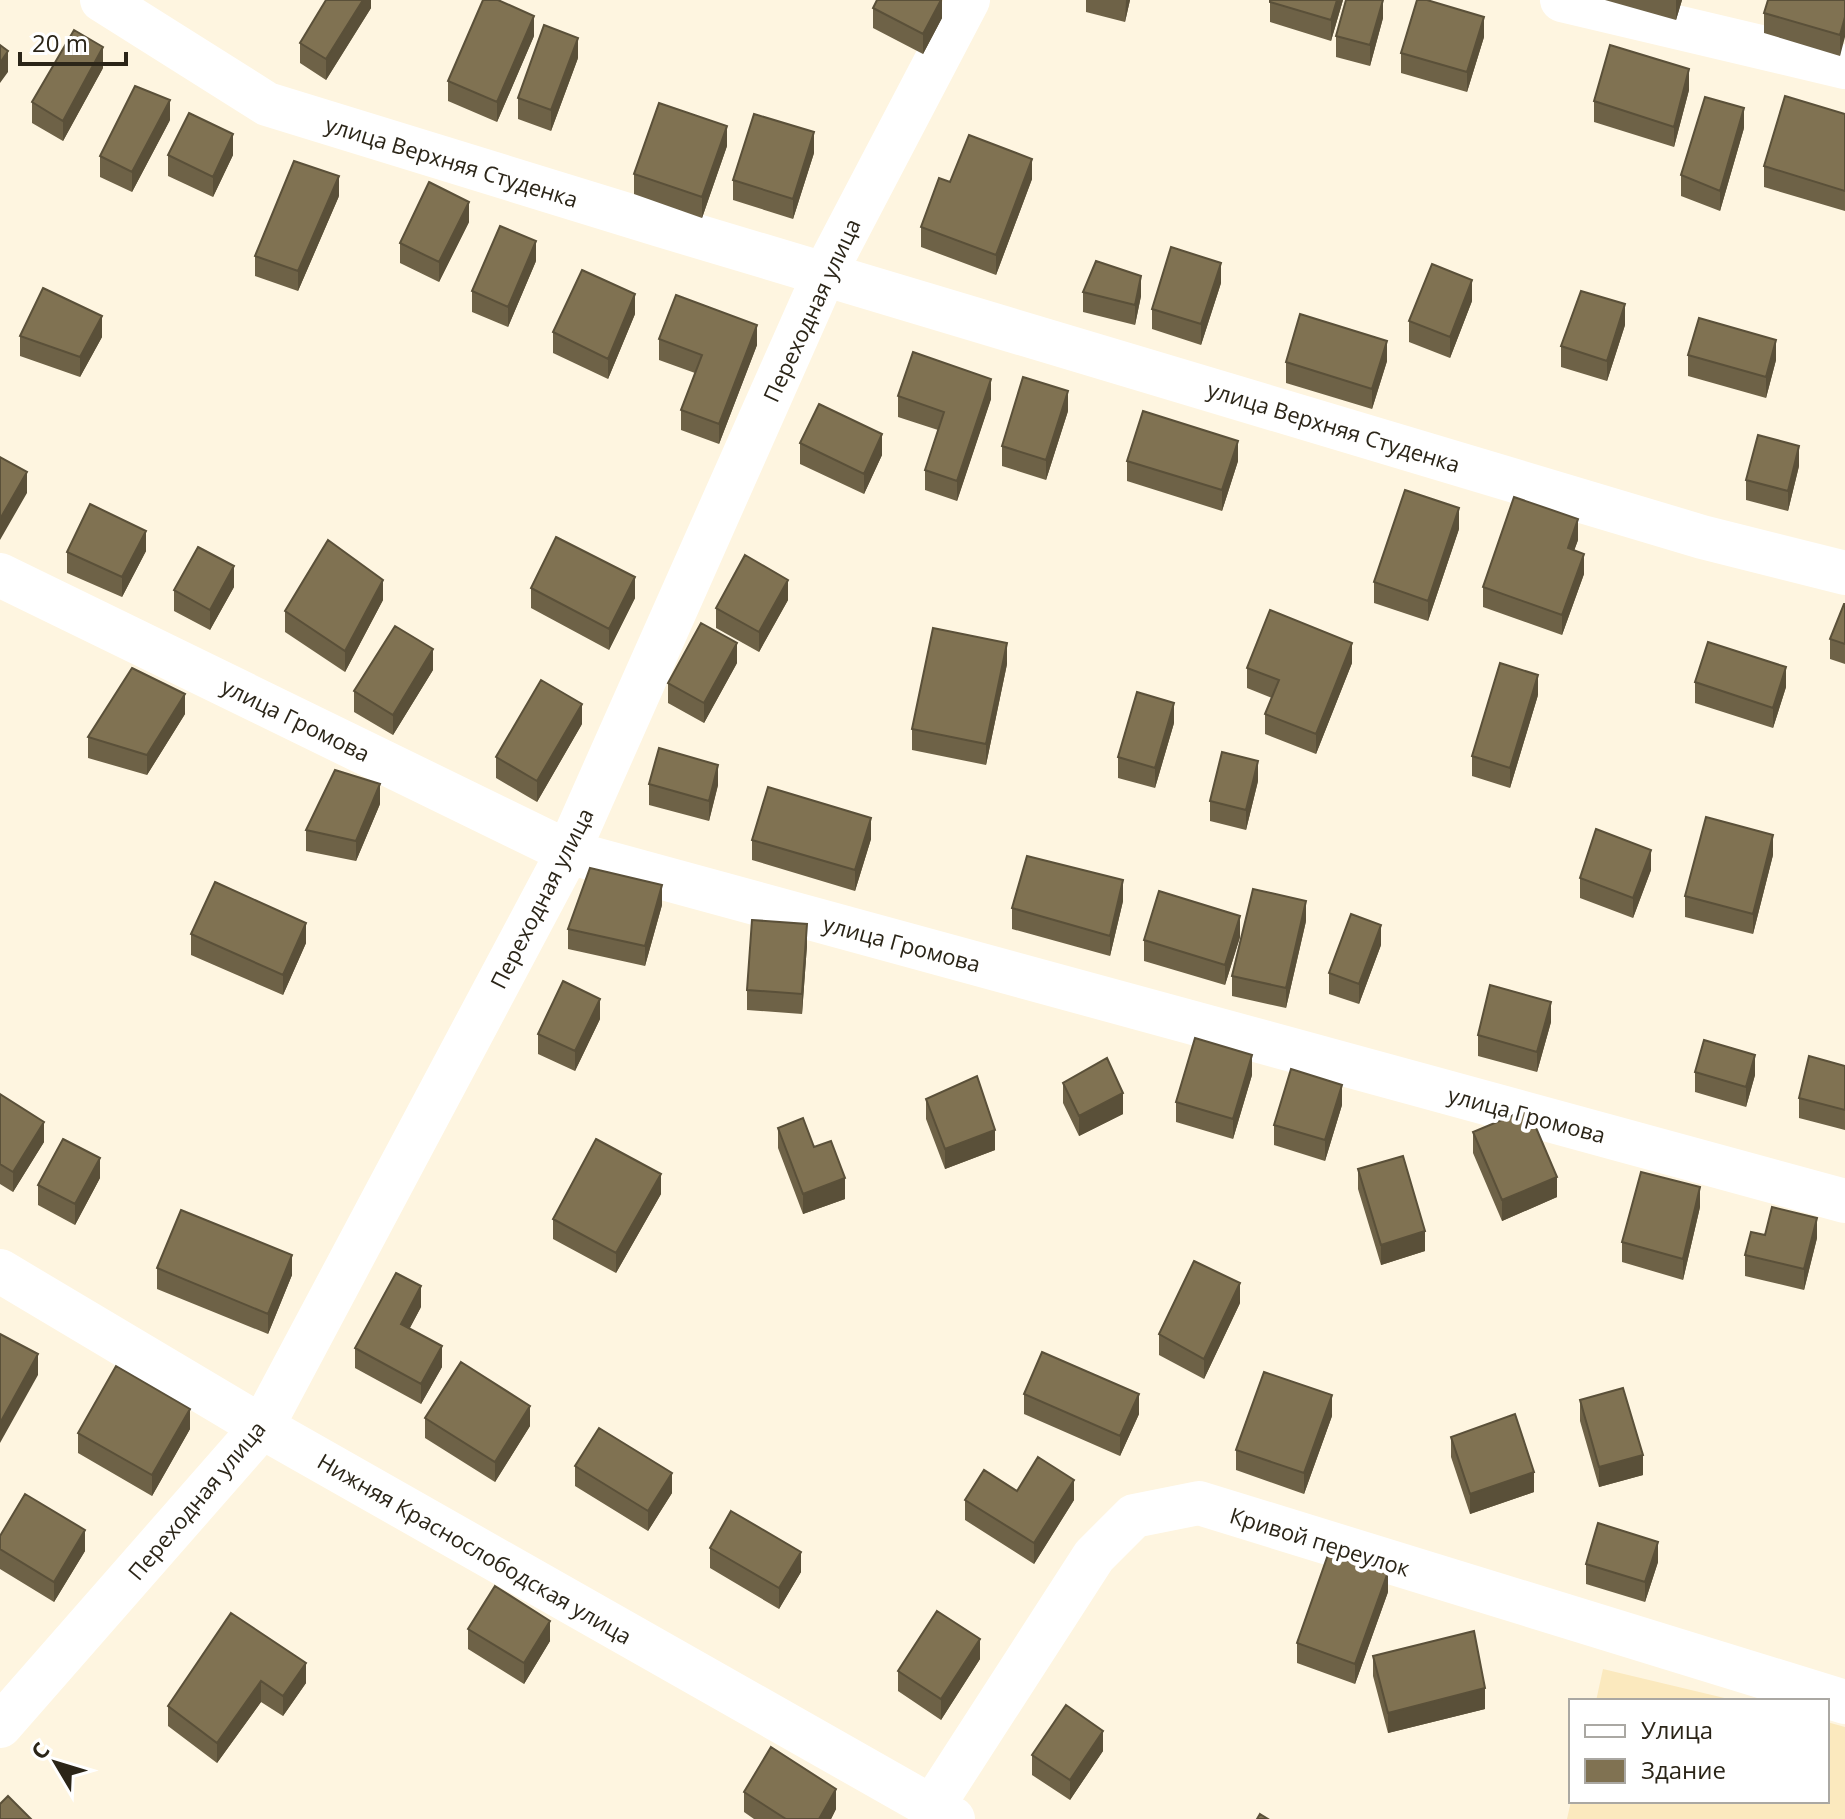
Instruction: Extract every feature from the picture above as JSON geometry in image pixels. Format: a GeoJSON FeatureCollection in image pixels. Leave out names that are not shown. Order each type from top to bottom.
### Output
{"type":"FeatureCollection","features":[{"type":"Feature","properties":{"kind":"street","name":"улица Верхняя Студенка"},"geometry":{"type":"LineString","coordinates":[[102,0],[267,104],[645,221],[825,273]]}},
{"type":"Feature","properties":{"kind":"street","name":"Переходная улица"},"geometry":{"type":"LineString","coordinates":[[0,1726],[262,1427],[568,852],[825,273],[968,0]]}},
{"type":"Feature","properties":{"kind":"street"},"geometry":{"type":"LineString","coordinates":[[1562,0],[1845,67]]}},
{"type":"Feature","properties":{"kind":"street","name":"улица Верхняя Cтуденка"},"geometry":{"type":"LineString","coordinates":[[825,273],[1702,537],[1845,573]]}},
{"type":"Feature","properties":{"kind":"street","name":"улица Громова"},"geometry":{"type":"LineString","coordinates":[[0,575],[568,852],[1845,1201]]}},
{"type":"Feature","properties":{"kind":"street","name":"Нижняя Краснослободская улица"},"geometry":{"type":"LineString","coordinates":[[0,1271],[262,1427],[943,1813]]}},
{"type":"Feature","properties":{"kind":"street","name":"Кривой переулок"},"geometry":{"type":"LineString","coordinates":[[943,1813],[1094,1556],[1134,1516],[1199,1503],[1845,1702]]}},
{"type":"Feature","properties":{"kind":"shaded area"},"geometry":{"type":"Polygon","coordinates":[[[1603,1669],[1729,1699],[1596,1699],[1603,1669]]]}},
{"type":"Feature","properties":{"kind":"shaded area"},"geometry":{"type":"Polygon","coordinates":[[[1829,1723],[1845,1727],[1845,1819],[1567,1819],[1571,1803],[1829,1803],[1829,1723]]]}},
{"type":"Feature","properties":{"kind":"building"},"geometry":{"type":"Polygon","coordinates":[[[326,0],[363,0],[326,59],[300,43],[326,0]]]}},
{"type":"Feature","properties":{"kind":"building"},"geometry":{"type":"Polygon","coordinates":[[[483,0],[498,0],[534,16],[497,102],[448,81],[483,0]]]}},
{"type":"Feature","properties":{"kind":"building"},"geometry":{"type":"Polygon","coordinates":[[[877,0],[941,0],[923,34],[873,8],[877,0]]]}},
{"type":"Feature","properties":{"kind":"building"},"geometry":{"type":"Polygon","coordinates":[[[1270,0],[1337,0],[1331,20],[1270,0]]]}},
{"type":"Feature","properties":{"kind":"building"},"geometry":{"type":"Polygon","coordinates":[[[1346,0],[1383,0],[1370,45],[1336,36],[1346,0]]]}},
{"type":"Feature","properties":{"kind":"building"},"geometry":{"type":"Polygon","coordinates":[[[1417,0],[1427,0],[1484,17],[1467,72],[1401,53],[1417,0]]]}},
{"type":"Feature","properties":{"kind":"building"},"geometry":{"type":"Polygon","coordinates":[[[1768,0],[1845,0],[1845,17],[1840,35],[1764,13],[1768,0]]]}},
{"type":"Feature","properties":{"kind":"building"},"geometry":{"type":"Polygon","coordinates":[[[544,25],[578,38],[551,110],[518,98],[544,25]]]}},
{"type":"Feature","properties":{"kind":"building"},"geometry":{"type":"Polygon","coordinates":[[[74,30],[103,47],[63,121],[32,102],[74,30]]]}},
{"type":"Feature","properties":{"kind":"building"},"geometry":{"type":"Polygon","coordinates":[[[0,45],[8,51],[0,63],[0,45]]]}},
{"type":"Feature","properties":{"kind":"building"},"geometry":{"type":"Polygon","coordinates":[[[1610,45],[1689,69],[1674,127],[1594,101],[1610,45]]]}},
{"type":"Feature","properties":{"kind":"building"},"geometry":{"type":"Polygon","coordinates":[[[135,86],[170,100],[132,172],[100,156],[135,86]]]}},
{"type":"Feature","properties":{"kind":"building"},"geometry":{"type":"Polygon","coordinates":[[[1785,96],[1845,114],[1845,191],[1764,166],[1785,96]]]}},
{"type":"Feature","properties":{"kind":"building"},"geometry":{"type":"Polygon","coordinates":[[[1705,97],[1744,108],[1720,191],[1681,175],[1705,97]]]}},
{"type":"Feature","properties":{"kind":"building"},"geometry":{"type":"Polygon","coordinates":[[[659,103],[727,126],[702,197],[634,174],[659,103]]]}},
{"type":"Feature","properties":{"kind":"building"},"geometry":{"type":"Polygon","coordinates":[[[189,113],[233,134],[213,177],[168,155],[189,113]]]}},
{"type":"Feature","properties":{"kind":"building"},"geometry":{"type":"Polygon","coordinates":[[[754,114],[814,132],[793,199],[733,180],[754,114]]]}},
{"type":"Feature","properties":{"kind":"building"},"geometry":{"type":"Polygon","coordinates":[[[969,135],[1032,159],[996,255],[921,227],[939,178],[950,182],[969,135]]]}},
{"type":"Feature","properties":{"kind":"building"},"geometry":{"type":"Polygon","coordinates":[[[294,161],[339,176],[298,271],[255,256],[294,161]]]}},
{"type":"Feature","properties":{"kind":"building"},"geometry":{"type":"Polygon","coordinates":[[[429,182],[469,202],[439,262],[400,243],[429,182]]]}},
{"type":"Feature","properties":{"kind":"building"},"geometry":{"type":"Polygon","coordinates":[[[500,226],[536,241],[508,307],[472,291],[500,226]]]}},
{"type":"Feature","properties":{"kind":"building"},"geometry":{"type":"Polygon","coordinates":[[[1171,247],[1221,263],[1201,324],[1152,309],[1171,247]]]}},
{"type":"Feature","properties":{"kind":"building"},"geometry":{"type":"Polygon","coordinates":[[[1096,261],[1141,276],[1135,305],[1083,292],[1096,261]]]}},
{"type":"Feature","properties":{"kind":"building"},"geometry":{"type":"Polygon","coordinates":[[[1432,264],[1472,280],[1450,337],[1409,321],[1432,264]]]}},
{"type":"Feature","properties":{"kind":"building"},"geometry":{"type":"Polygon","coordinates":[[[582,270],[635,294],[608,359],[553,332],[582,270]]]}},
{"type":"Feature","properties":{"kind":"building"},"geometry":{"type":"Polygon","coordinates":[[[43,288],[102,316],[80,357],[20,336],[43,288]]]}},
{"type":"Feature","properties":{"kind":"building"},"geometry":{"type":"Polygon","coordinates":[[[1581,291],[1625,304],[1607,361],[1561,346],[1581,291]]]}},
{"type":"Feature","properties":{"kind":"building"},"geometry":{"type":"Polygon","coordinates":[[[676,295],[757,325],[719,424],[681,410],[702,355],[659,339],[676,295]]]}},
{"type":"Feature","properties":{"kind":"building"},"geometry":{"type":"Polygon","coordinates":[[[1300,314],[1387,341],[1372,389],[1286,362],[1300,314]]]}},
{"type":"Feature","properties":{"kind":"building"},"geometry":{"type":"Polygon","coordinates":[[[1699,318],[1776,340],[1766,377],[1688,355],[1699,318]]]}},
{"type":"Feature","properties":{"kind":"building"},"geometry":{"type":"Polygon","coordinates":[[[913,352],[991,379],[957,481],[925,470],[944,412],[898,396],[913,352]]]}},
{"type":"Feature","properties":{"kind":"building"},"geometry":{"type":"Polygon","coordinates":[[[1023,377],[1068,391],[1046,460],[1002,446],[1023,377]]]}},
{"type":"Feature","properties":{"kind":"building"},"geometry":{"type":"Polygon","coordinates":[[[819,404],[882,434],[864,474],[800,443],[819,404]]]}},
{"type":"Feature","properties":{"kind":"building"},"geometry":{"type":"Polygon","coordinates":[[[1143,411],[1238,441],[1222,490],[1127,461],[1143,411]]]}},
{"type":"Feature","properties":{"kind":"building"},"geometry":{"type":"Polygon","coordinates":[[[1758,435],[1799,446],[1788,491],[1746,480],[1758,435]]]}},
{"type":"Feature","properties":{"kind":"building"},"geometry":{"type":"Polygon","coordinates":[[[0,457],[27,472],[0,519],[0,457]]]}},
{"type":"Feature","properties":{"kind":"building"},"geometry":{"type":"Polygon","coordinates":[[[1405,490],[1459,508],[1428,601],[1374,582],[1405,490]]]}},
{"type":"Feature","properties":{"kind":"building"},"geometry":{"type":"Polygon","coordinates":[[[1514,497],[1578,519],[1568,548],[1584,554],[1562,615],[1483,587],[1514,497]]]}},
{"type":"Feature","properties":{"kind":"building"},"geometry":{"type":"Polygon","coordinates":[[[90,504],[146,531],[122,577],[67,552],[90,504]]]}},
{"type":"Feature","properties":{"kind":"building"},"geometry":{"type":"Polygon","coordinates":[[[556,537],[635,577],[609,629],[531,588],[556,537]]]}},
{"type":"Feature","properties":{"kind":"building"},"geometry":{"type":"Polygon","coordinates":[[[328,540],[383,580],[345,651],[285,611],[328,540]]]}},
{"type":"Feature","properties":{"kind":"building"},"geometry":{"type":"Polygon","coordinates":[[[198,547],[234,566],[210,610],[174,590],[198,547]]]}},
{"type":"Feature","properties":{"kind":"building"},"geometry":{"type":"Polygon","coordinates":[[[745,555],[788,580],[759,632],[716,608],[745,555]]]}},
{"type":"Feature","properties":{"kind":"building"},"geometry":{"type":"Polygon","coordinates":[[[1845,604],[1845,644],[1830,639],[1845,604]]]}},
{"type":"Feature","properties":{"kind":"building"},"geometry":{"type":"Polygon","coordinates":[[[1270,610],[1352,643],[1316,734],[1265,714],[1279,680],[1247,668],[1270,610]]]}},
{"type":"Feature","properties":{"kind":"building"},"geometry":{"type":"Polygon","coordinates":[[[701,623],[737,643],[704,703],[668,683],[701,623]]]}},
{"type":"Feature","properties":{"kind":"building"},"geometry":{"type":"Polygon","coordinates":[[[395,626],[433,649],[393,715],[354,691],[395,626]]]}},
{"type":"Feature","properties":{"kind":"building"},"geometry":{"type":"Polygon","coordinates":[[[933,628],[1007,643],[986,744],[912,729],[933,628]]]}},
{"type":"Feature","properties":{"kind":"building"},"geometry":{"type":"Polygon","coordinates":[[[1708,642],[1786,667],[1773,708],[1695,682],[1708,642]]]}},
{"type":"Feature","properties":{"kind":"building"},"geometry":{"type":"Polygon","coordinates":[[[1500,663],[1538,675],[1510,768],[1472,756],[1500,663]]]}},
{"type":"Feature","properties":{"kind":"building"},"geometry":{"type":"Polygon","coordinates":[[[132,668],[185,694],[147,755],[88,737],[132,668]]]}},
{"type":"Feature","properties":{"kind":"building"},"geometry":{"type":"Polygon","coordinates":[[[541,680],[582,704],[537,781],[496,757],[541,680]]]}},
{"type":"Feature","properties":{"kind":"building"},"geometry":{"type":"Polygon","coordinates":[[[1137,692],[1174,703],[1155,768],[1118,757],[1137,692]]]}},
{"type":"Feature","properties":{"kind":"building"},"geometry":{"type":"Polygon","coordinates":[[[659,748],[718,765],[709,801],[649,784],[659,748]]]}},
{"type":"Feature","properties":{"kind":"building"},"geometry":{"type":"Polygon","coordinates":[[[1222,752],[1258,761],[1246,810],[1210,801],[1222,752]]]}},
{"type":"Feature","properties":{"kind":"building"},"geometry":{"type":"Polygon","coordinates":[[[335,770],[380,784],[356,841],[306,830],[335,770]]]}},
{"type":"Feature","properties":{"kind":"building"},"geometry":{"type":"Polygon","coordinates":[[[768,787],[871,818],[855,870],[752,840],[768,787]]]}},
{"type":"Feature","properties":{"kind":"building"},"geometry":{"type":"Polygon","coordinates":[[[1706,817],[1773,835],[1753,914],[1685,896],[1706,817]]]}},
{"type":"Feature","properties":{"kind":"building"},"geometry":{"type":"Polygon","coordinates":[[[1596,829],[1651,850],[1633,898],[1580,878],[1596,829]]]}},
{"type":"Feature","properties":{"kind":"building"},"geometry":{"type":"Polygon","coordinates":[[[1027,856],[1123,880],[1110,936],[1012,908],[1027,856]]]}},
{"type":"Feature","properties":{"kind":"building"},"geometry":{"type":"Polygon","coordinates":[[[590,868],[662,885],[645,946],[568,929],[590,868]]]}},
{"type":"Feature","properties":{"kind":"building"},"geometry":{"type":"Polygon","coordinates":[[[215,882],[306,923],[283,975],[191,934],[215,882]]]}},
{"type":"Feature","properties":{"kind":"building"},"geometry":{"type":"Polygon","coordinates":[[[1253,889],[1306,901],[1286,988],[1232,976],[1253,889]]]}},
{"type":"Feature","properties":{"kind":"building"},"geometry":{"type":"Polygon","coordinates":[[[1159,891],[1240,916],[1225,965],[1144,940],[1159,891]]]}},
{"type":"Feature","properties":{"kind":"building"},"geometry":{"type":"Polygon","coordinates":[[[1351,914],[1381,925],[1359,984],[1329,973],[1351,914]]]}},
{"type":"Feature","properties":{"kind":"building"},"geometry":{"type":"Polygon","coordinates":[[[752,920],[807,924],[802,994],[747,990],[752,920]]]}},
{"type":"Feature","properties":{"kind":"building"},"geometry":{"type":"Polygon","coordinates":[[[563,981],[600,999],[575,1051],[538,1034],[563,981]]]}},
{"type":"Feature","properties":{"kind":"building"},"geometry":{"type":"Polygon","coordinates":[[[1490,985],[1551,1002],[1537,1052],[1478,1035],[1490,985]]]}},
{"type":"Feature","properties":{"kind":"building"},"geometry":{"type":"Polygon","coordinates":[[[1195,1038],[1252,1055],[1233,1119],[1176,1102],[1195,1038]]]}},
{"type":"Feature","properties":{"kind":"building"},"geometry":{"type":"Polygon","coordinates":[[[1704,1040],[1755,1055],[1746,1087],[1695,1072],[1704,1040]]]}},
{"type":"Feature","properties":{"kind":"building"},"geometry":{"type":"Polygon","coordinates":[[[1809,1056],[1845,1066],[1845,1110],[1799,1098],[1809,1056]]]}},
{"type":"Feature","properties":{"kind":"building"},"geometry":{"type":"Polygon","coordinates":[[[1107,1058],[1123,1093],[1079,1116],[1063,1083],[1107,1058]]]}},
{"type":"Feature","properties":{"kind":"building"},"geometry":{"type":"Polygon","coordinates":[[[1291,1069],[1342,1085],[1325,1140],[1274,1125],[1291,1069]]]}},
{"type":"Feature","properties":{"kind":"building"},"geometry":{"type":"Polygon","coordinates":[[[977,1076],[995,1130],[945,1149],[926,1099],[977,1076]]]}},
{"type":"Feature","properties":{"kind":"building"},"geometry":{"type":"Polygon","coordinates":[[[0,1094],[44,1122],[13,1172],[0,1164],[0,1094]]]}},
{"type":"Feature","properties":{"kind":"building"},"geometry":{"type":"Polygon","coordinates":[[[1528,1109],[1557,1177],[1502,1200],[1473,1132],[1528,1109]]]}},
{"type":"Feature","properties":{"kind":"building"},"geometry":{"type":"Polygon","coordinates":[[[803,1118],[814,1147],[831,1141],[845,1178],[803,1194],[778,1128],[803,1118]]]}},
{"type":"Feature","properties":{"kind":"building"},"geometry":{"type":"Polygon","coordinates":[[[63,1139],[100,1158],[75,1204],[38,1185],[63,1139]]]}},
{"type":"Feature","properties":{"kind":"building"},"geometry":{"type":"Polygon","coordinates":[[[596,1139],[661,1174],[616,1253],[553,1219],[596,1139]]]}},
{"type":"Feature","properties":{"kind":"building"},"geometry":{"type":"Polygon","coordinates":[[[1403,1156],[1425,1231],[1381,1245],[1358,1169],[1403,1156]]]}},
{"type":"Feature","properties":{"kind":"building"},"geometry":{"type":"Polygon","coordinates":[[[1641,1172],[1700,1187],[1683,1259],[1622,1242],[1641,1172]]]}},
{"type":"Feature","properties":{"kind":"building"},"geometry":{"type":"Polygon","coordinates":[[[1772,1207],[1817,1218],[1804,1269],[1745,1255],[1751,1232],[1765,1235],[1772,1207]]]}},
{"type":"Feature","properties":{"kind":"building"},"geometry":{"type":"Polygon","coordinates":[[[181,1210],[292,1255],[268,1314],[157,1268],[181,1210]]]}},
{"type":"Feature","properties":{"kind":"building"},"geometry":{"type":"Polygon","coordinates":[[[1194,1261],[1240,1283],[1204,1359],[1159,1334],[1194,1261]]]}},
{"type":"Feature","properties":{"kind":"building"},"geometry":{"type":"Polygon","coordinates":[[[396,1273],[421,1286],[401,1324],[442,1346],[421,1384],[355,1348],[396,1273]]]}},
{"type":"Feature","properties":{"kind":"building"},"geometry":{"type":"Polygon","coordinates":[[[0,1334],[38,1354],[0,1423],[0,1334]]]}},
{"type":"Feature","properties":{"kind":"building"},"geometry":{"type":"Polygon","coordinates":[[[1042,1352],[1139,1394],[1120,1436],[1024,1394],[1042,1352]]]}},
{"type":"Feature","properties":{"kind":"building"},"geometry":{"type":"Polygon","coordinates":[[[461,1362],[530,1406],[495,1462],[425,1418],[461,1362]]]}},
{"type":"Feature","properties":{"kind":"building"},"geometry":{"type":"Polygon","coordinates":[[[116,1366],[190,1409],[152,1475],[78,1433],[116,1366]]]}},
{"type":"Feature","properties":{"kind":"building"},"geometry":{"type":"Polygon","coordinates":[[[1264,1372],[1332,1395],[1304,1473],[1236,1450],[1264,1372]]]}},
{"type":"Feature","properties":{"kind":"building"},"geometry":{"type":"Polygon","coordinates":[[[1623,1388],[1643,1455],[1599,1467],[1580,1400],[1623,1388]]]}},
{"type":"Feature","properties":{"kind":"building"},"geometry":{"type":"Polygon","coordinates":[[[1515,1414],[1534,1472],[1470,1494],[1451,1437],[1515,1414]]]}},
{"type":"Feature","properties":{"kind":"building"},"geometry":{"type":"Polygon","coordinates":[[[599,1428],[672,1473],[648,1511],[575,1466],[599,1428]]]}},
{"type":"Feature","properties":{"kind":"building"},"geometry":{"type":"Polygon","coordinates":[[[1038,1457],[1074,1480],[1034,1543],[965,1500],[984,1470],[1017,1491],[1038,1457]]]}},
{"type":"Feature","properties":{"kind":"building"},"geometry":{"type":"Polygon","coordinates":[[[25,1494],[85,1530],[54,1582],[0,1549],[0,1536],[25,1494]]]}},
{"type":"Feature","properties":{"kind":"building"},"geometry":{"type":"Polygon","coordinates":[[[731,1511],[801,1552],[779,1588],[710,1548],[731,1511]]]}},
{"type":"Feature","properties":{"kind":"building"},"geometry":{"type":"Polygon","coordinates":[[[1598,1523],[1658,1542],[1645,1582],[1586,1564],[1598,1523]]]}},
{"type":"Feature","properties":{"kind":"building"},"geometry":{"type":"Polygon","coordinates":[[[1330,1549],[1388,1572],[1355,1664],[1297,1643],[1330,1549]]]}},
{"type":"Feature","properties":{"kind":"building"},"geometry":{"type":"Polygon","coordinates":[[[495,1586],[550,1621],[524,1663],[468,1629],[495,1586]]]}},
{"type":"Feature","properties":{"kind":"building"},"geometry":{"type":"Polygon","coordinates":[[[937,1611],[980,1639],[941,1699],[898,1671],[937,1611]]]}},
{"type":"Feature","properties":{"kind":"building"},"geometry":{"type":"Polygon","coordinates":[[[231,1613],[306,1663],[283,1696],[261,1681],[217,1743],[168,1706],[231,1613]]]}},
{"type":"Feature","properties":{"kind":"building"},"geometry":{"type":"Polygon","coordinates":[[[1474,1631],[1485,1688],[1388,1713],[1373,1656],[1474,1631]]]}},
{"type":"Feature","properties":{"kind":"building"},"geometry":{"type":"Polygon","coordinates":[[[1066,1705],[1103,1731],[1070,1780],[1032,1755],[1066,1705]]]}},
{"type":"Feature","properties":{"kind":"building"},"geometry":{"type":"Polygon","coordinates":[[[771,1747],[836,1789],[819,1819],[786,1819],[744,1792],[771,1747]]]}},
{"type":"Feature","properties":{"kind":"building"},"geometry":{"type":"Polygon","coordinates":[[[8,1796],[31,1819],[0,1819],[0,1804],[8,1796]]]}}]}
